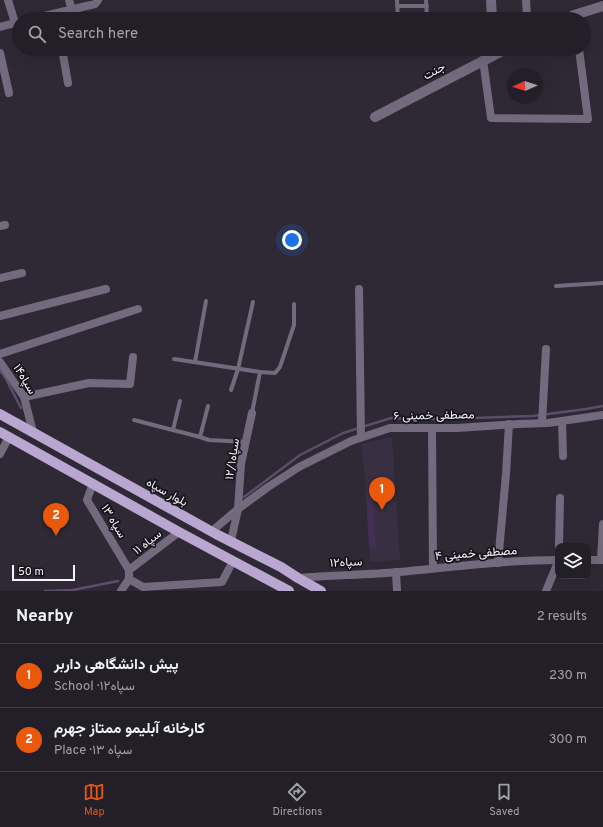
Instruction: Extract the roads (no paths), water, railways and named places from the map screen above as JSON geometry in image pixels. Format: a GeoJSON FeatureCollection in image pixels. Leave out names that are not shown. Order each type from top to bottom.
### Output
{"type":"FeatureCollection","features":[{"type":"Feature","properties":{"kind":"main road","name":"بلوار سپاه"},"geometry":{"type":"LineString","coordinates":[[0,414],[231,542],[281,567],[321,591]]}},
{"type":"Feature","properties":{"kind":"main road"},"geometry":{"type":"LineString","coordinates":[[4,434],[179,532],[289,591],[298,578]]}},
{"type":"Feature","properties":{"kind":"street"},"geometry":{"type":"LineString","coordinates":[[8,0],[13,12]]}},
{"type":"Feature","properties":{"kind":"street"},"geometry":{"type":"LineString","coordinates":[[69,0],[72,10]]}},
{"type":"Feature","properties":{"kind":"street"},"geometry":{"type":"LineString","coordinates":[[67,12],[95,4],[98,0]]}},
{"type":"Feature","properties":{"kind":"street"},"geometry":{"type":"LineString","coordinates":[[491,0],[492,12]]}},
{"type":"Feature","properties":{"kind":"street"},"geometry":{"type":"LineString","coordinates":[[526,0],[527,12]]}},
{"type":"Feature","properties":{"kind":"street"},"geometry":{"type":"LineString","coordinates":[[587,12],[603,6]]}},
{"type":"Feature","properties":{"kind":"street"},"geometry":{"type":"LineString","coordinates":[[0,26],[12,24]]}},
{"type":"Feature","properties":{"kind":"street"},"geometry":{"type":"LineString","coordinates":[[0,53],[9,93]]}},
{"type":"Feature","properties":{"kind":"street"},"geometry":{"type":"LineString","coordinates":[[63,56],[68,83]]}},
{"type":"Feature","properties":{"kind":"street","name":"جنت"},"geometry":{"type":"LineString","coordinates":[[375,117],[489,56]]}},
{"type":"Feature","properties":{"kind":"street"},"geometry":{"type":"LineString","coordinates":[[484,60],[491,118],[588,119],[580,56]]}},
{"type":"Feature","properties":{"kind":"street"},"geometry":{"type":"LineString","coordinates":[[0,278],[22,273]]}},
{"type":"Feature","properties":{"kind":"street"},"geometry":{"type":"LineString","coordinates":[[0,316],[106,289]]}},
{"type":"Feature","properties":{"kind":"street"},"geometry":{"type":"LineString","coordinates":[[359,289],[361,437]]}},
{"type":"Feature","properties":{"kind":"street"},"geometry":{"type":"LineString","coordinates":[[0,354],[138,309]]}},
{"type":"Feature","properties":{"kind":"street"},"geometry":{"type":"LineString","coordinates":[[542,423],[546,350]]}},
{"type":"Feature","properties":{"kind":"street"},"geometry":{"type":"LineString","coordinates":[[24,397],[89,383],[130,384],[133,357]]}},
{"type":"Feature","properties":{"kind":"street","name":"سپاه۱۴"},"geometry":{"type":"LineString","coordinates":[[0,362],[24,397],[33,432]]}},
{"type":"Feature","properties":{"kind":"street","name":"سپاه۱۲/۱"},"geometry":{"type":"LineString","coordinates":[[231,542],[238,509],[241,464],[252,413]]}},
{"type":"Feature","properties":{"kind":"street","name":"مصطفی خمینی ۶"},"geometry":{"type":"LineString","coordinates":[[238,509],[299,466],[351,440],[390,428],[457,428],[542,423],[603,415]]}},
{"type":"Feature","properties":{"kind":"street"},"geometry":{"type":"LineString","coordinates":[[562,421],[563,456]]}},
{"type":"Feature","properties":{"kind":"street"},"geometry":{"type":"LineString","coordinates":[[498,563],[509,424]]}},
{"type":"Feature","properties":{"kind":"street"},"geometry":{"type":"LineString","coordinates":[[432,428],[433,568]]}},
{"type":"Feature","properties":{"kind":"street"},"geometry":{"type":"LineString","coordinates":[[0,454],[4,434]]}},
{"type":"Feature","properties":{"kind":"street","name":"سپاه ۱۳"},"geometry":{"type":"LineString","coordinates":[[93,483],[87,500],[129,574]]}},
{"type":"Feature","properties":{"kind":"street"},"geometry":{"type":"LineString","coordinates":[[559,543],[560,498]]}},
{"type":"Feature","properties":{"kind":"street"},"geometry":{"type":"LineString","coordinates":[[212,531],[238,509]]}},
{"type":"Feature","properties":{"kind":"street"},"geometry":{"type":"LineString","coordinates":[[591,560],[602,560],[603,524]]}},
{"type":"Feature","properties":{"kind":"street","name":"سپاه ۱۱"},"geometry":{"type":"LineString","coordinates":[[121,591],[129,574],[179,532]]}},
{"type":"Feature","properties":{"kind":"street"},"geometry":{"type":"LineString","coordinates":[[129,574],[143,587],[222,582],[233,561]]}},
{"type":"Feature","properties":{"kind":"street","name":"مصطفی خمینی ۴"},"geometry":{"type":"LineString","coordinates":[[396,572],[498,563],[555,561]]}},
{"type":"Feature","properties":{"kind":"street"},"geometry":{"type":"LineString","coordinates":[[546,591],[555,568]]}},
{"type":"Feature","properties":{"kind":"street"},"geometry":{"type":"LineString","coordinates":[[396,572],[397,591]]}},
{"type":"Feature","properties":{"kind":"street","name":"سپاه۱۲"},"geometry":{"type":"LineString","coordinates":[[298,578],[396,572]]}},
{"type":"Feature","properties":{"kind":"lane"},"geometry":{"type":"LineString","coordinates":[[397,0],[397,12]]}},
{"type":"Feature","properties":{"kind":"lane"},"geometry":{"type":"LineString","coordinates":[[426,0],[427,12]]}},
{"type":"Feature","properties":{"kind":"lane"},"geometry":{"type":"LineString","coordinates":[[397,6],[427,6]]}},
{"type":"Feature","properties":{"kind":"lane"},"geometry":{"type":"LineString","coordinates":[[556,286],[603,283]]}},
{"type":"Feature","properties":{"kind":"lane"},"geometry":{"type":"LineString","coordinates":[[195,362],[206,301]]}},
{"type":"Feature","properties":{"kind":"lane"},"geometry":{"type":"LineString","coordinates":[[231,390],[238,369],[253,302]]}},
{"type":"Feature","properties":{"kind":"lane"},"geometry":{"type":"LineString","coordinates":[[174,359],[275,373],[280,366],[294,325],[294,304]]}},
{"type":"Feature","properties":{"kind":"lane"},"geometry":{"type":"LineString","coordinates":[[252,413],[260,372]]}},
{"type":"Feature","properties":{"kind":"lane"},"geometry":{"type":"LineString","coordinates":[[173,430],[180,401]]}},
{"type":"Feature","properties":{"kind":"lane"},"geometry":{"type":"LineString","coordinates":[[200,437],[208,406]]}},
{"type":"Feature","properties":{"kind":"lane"},"geometry":{"type":"LineString","coordinates":[[134,420],[209,440],[246,442]]}},
{"type":"Feature","properties":{"kind":"waterway"},"geometry":{"type":"LineString","coordinates":[[0,371],[5,377],[21,408]]}},
{"type":"Feature","properties":{"kind":"waterway"},"geometry":{"type":"LineString","coordinates":[[244,497],[300,455],[343,433],[391,418],[442,419],[533,416],[603,406]]}},
{"type":"Feature","properties":{"kind":"waterway"},"geometry":{"type":"LineString","coordinates":[[45,591],[73,590],[118,581]]}},
{"type":"Feature","properties":{"kind":"place","name":"پیش دانشگاهی داربر"},"geometry":{"type":"Point","coordinates":[382,510]}},
{"type":"Feature","properties":{"kind":"place","name":"کارخانه آبلیمو ممتاز جهرم"},"geometry":{"type":"Point","coordinates":[56,536]}}]}
